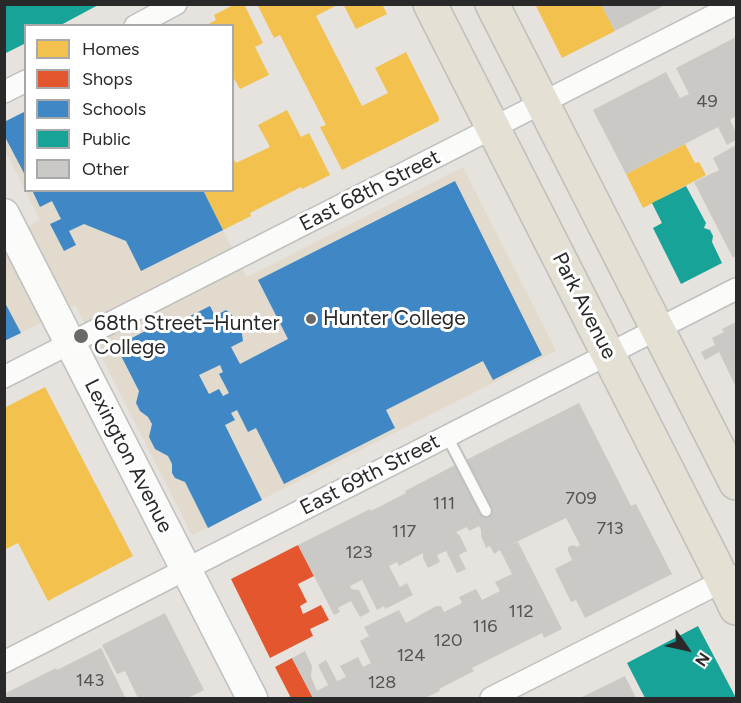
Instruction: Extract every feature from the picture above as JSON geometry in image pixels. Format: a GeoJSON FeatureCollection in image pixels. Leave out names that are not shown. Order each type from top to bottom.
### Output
{"type":"FeatureCollection","features":[{"type":"Feature","properties":{"kind":"main road","name":"Park Avenue"},"geometry":{"type":"LineString","coordinates":[[430,4],[609,354],[732,587]]}},
{"type":"Feature","properties":{"kind":"main road"},"geometry":{"type":"LineString","coordinates":[[492,4],[736,483]]}},
{"type":"Feature","properties":{"kind":"main road","name":"Lexington Avenue"},"geometry":{"type":"LineString","coordinates":[[4,214],[252,699]]}},
{"type":"Feature","properties":{"kind":"street"},"geometry":{"type":"LineString","coordinates":[[139,24],[176,4]]}},
{"type":"Feature","properties":{"kind":"street","name":"East 68th Street"},"geometry":{"type":"LineString","coordinates":[[4,377],[736,4]]}},
{"type":"Feature","properties":{"kind":"street"},"geometry":{"type":"LineString","coordinates":[[4,92],[24,82]]}},
{"type":"Feature","properties":{"kind":"street","name":"East 69th Street"},"geometry":{"type":"LineString","coordinates":[[4,662],[736,289]]}},
{"type":"Feature","properties":{"kind":"street"},"geometry":{"type":"LineString","coordinates":[[491,699],[732,587]]}},
{"type":"Feature","properties":{"kind":"lane"},"geometry":{"type":"LineString","coordinates":[[447,436],[486,511]]}},
{"type":"Feature","properties":{"kind":"shaded area","name":"Hunter College"},"geometry":{"type":"Polygon","coordinates":[[[24,112],[24,188],[5,150],[5,122],[24,112]]]}},
{"type":"Feature","properties":{"kind":"shaded area","name":"Hunter College"},"geometry":{"type":"Polygon","coordinates":[[[463,167],[556,351],[192,535],[75,305],[5,341],[5,239],[40,220],[26,192],[204,192],[247,277],[463,167]]]}},
{"type":"Feature","properties":{"kind":"building: Homes"},"geometry":{"type":"Polygon","coordinates":[[[235,4],[244,4],[263,43],[255,47],[269,75],[240,89],[234,78],[234,24],[209,24],[216,20],[214,15],[235,4]]]}},
{"type":"Feature","properties":{"kind":"building: Homes"},"geometry":{"type":"Polygon","coordinates":[[[257,4],[339,4],[316,16],[362,106],[388,93],[375,68],[406,52],[439,121],[342,170],[320,127],[326,125],[280,35],[274,38],[257,4]]]}},
{"type":"Feature","properties":{"kind":"building: Homes"},"geometry":{"type":"Polygon","coordinates":[[[343,4],[382,4],[387,14],[356,29],[343,4]]]}},
{"type":"Feature","properties":{"kind":"building: Homes"},"geometry":{"type":"Polygon","coordinates":[[[535,4],[601,4],[615,31],[562,58],[535,4]]]}},
{"type":"Feature","properties":{"kind":"building: Homes"},"geometry":{"type":"Polygon","coordinates":[[[287,110],[301,137],[309,133],[330,175],[250,213],[251,216],[223,230],[204,192],[234,192],[234,160],[236,163],[270,147],[258,125],[287,110]]]}},
{"type":"Feature","properties":{"kind":"building: Homes"},"geometry":{"type":"Polygon","coordinates":[[[685,144],[695,163],[699,162],[706,175],[643,208],[626,174],[685,144]]]}},
{"type":"Feature","properties":{"kind":"building: Homes"},"geometry":{"type":"Polygon","coordinates":[[[45,387],[133,556],[48,601],[18,543],[4,550],[4,408],[45,387]]]}},
{"type":"Feature","properties":{"kind":"building: Shops"},"geometry":{"type":"Polygon","coordinates":[[[298,545],[314,576],[298,584],[307,602],[300,606],[303,614],[321,605],[329,620],[310,629],[313,636],[270,658],[231,579],[298,545]]]}},
{"type":"Feature","properties":{"kind":"building: Shops"},"geometry":{"type":"Polygon","coordinates":[[[292,658],[313,698],[291,698],[275,667],[292,658]]]}},
{"type":"Feature","properties":{"kind":"building: Schools"},"geometry":{"type":"Polygon","coordinates":[[[24,112],[24,173],[4,135],[4,122],[24,112]]]}},
{"type":"Feature","properties":{"kind":"building: Schools"},"geometry":{"type":"Polygon","coordinates":[[[455,181],[542,355],[493,380],[483,361],[386,410],[395,428],[284,484],[256,428],[248,432],[237,410],[231,413],[235,420],[225,425],[262,500],[208,528],[185,482],[175,478],[172,473],[172,464],[168,456],[155,449],[149,437],[152,424],[136,403],[139,391],[116,346],[169,319],[172,325],[210,306],[215,316],[226,310],[232,315],[242,334],[243,341],[231,347],[240,364],[288,339],[258,280],[455,181]],[[220,365],[199,375],[209,394],[219,389],[223,396],[229,393],[219,374],[223,372],[220,365]]]}},
{"type":"Feature","properties":{"kind":"building: Schools"},"geometry":{"type":"Polygon","coordinates":[[[33,192],[204,192],[223,230],[141,271],[126,241],[84,224],[69,231],[76,245],[64,251],[50,224],[61,219],[52,201],[40,207],[33,192]]]}},
{"type":"Feature","properties":{"kind":"building: Schools"},"geometry":{"type":"Polygon","coordinates":[[[4,301],[21,333],[4,341],[4,301]]]}},
{"type":"Feature","properties":{"kind":"building: Public"},"geometry":{"type":"Polygon","coordinates":[[[4,4],[100,4],[63,24],[24,24],[24,44],[4,54],[4,4]]]}},
{"type":"Feature","properties":{"kind":"building: Public"},"geometry":{"type":"Polygon","coordinates":[[[686,186],[706,223],[704,228],[710,230],[713,236],[712,242],[722,263],[681,284],[653,228],[662,223],[652,203],[686,186]]]}},
{"type":"Feature","properties":{"kind":"building: Public"},"geometry":{"type":"Polygon","coordinates":[[[698,626],[736,698],[645,698],[627,663],[698,626]]]}},
{"type":"Feature","properties":{"kind":"building: Other"},"geometry":{"type":"Polygon","coordinates":[[[601,4],[667,4],[615,31],[601,4]]]}},
{"type":"Feature","properties":{"kind":"building: Other"},"geometry":{"type":"Polygon","coordinates":[[[736,37],[736,116],[730,120],[736,132],[736,140],[727,145],[718,127],[626,174],[593,110],[666,72],[680,98],[689,94],[676,68],[736,37]]]}},
{"type":"Feature","properties":{"kind":"building: Other"},"geometry":{"type":"Polygon","coordinates":[[[736,145],[736,256],[733,258],[694,182],[719,170],[713,158],[736,145]]]}},
{"type":"Feature","properties":{"kind":"building: Other"},"geometry":{"type":"Polygon","coordinates":[[[736,322],[736,387],[719,352],[705,360],[701,352],[715,345],[712,338],[724,332],[722,329],[736,322]]]}},
{"type":"Feature","properties":{"kind":"building: Other"},"geometry":{"type":"Polygon","coordinates":[[[579,403],[631,506],[636,504],[672,574],[585,618],[576,600],[571,602],[555,569],[572,560],[568,547],[580,545],[566,518],[510,545],[518,542],[562,629],[544,638],[542,633],[472,668],[474,671],[425,698],[313,698],[292,658],[305,651],[312,666],[311,677],[317,691],[328,685],[318,665],[326,660],[337,681],[346,677],[340,666],[358,657],[363,667],[371,663],[360,641],[369,636],[364,627],[399,610],[406,623],[436,606],[441,606],[444,612],[462,603],[459,597],[476,589],[482,600],[500,591],[495,582],[512,574],[500,550],[494,554],[490,546],[486,548],[479,526],[469,531],[467,527],[456,532],[467,551],[459,555],[466,569],[457,573],[446,551],[437,555],[440,562],[428,568],[423,553],[399,566],[397,562],[389,566],[400,587],[407,583],[413,595],[385,609],[384,606],[377,610],[362,580],[350,586],[351,589],[359,590],[370,612],[360,617],[351,601],[338,608],[340,612],[334,615],[298,545],[370,509],[371,511],[457,464],[484,518],[493,513],[466,460],[579,403]]]}},
{"type":"Feature","properties":{"kind":"building: Other"},"geometry":{"type":"Polygon","coordinates":[[[165,613],[204,690],[188,698],[138,698],[125,671],[117,674],[102,645],[165,613]]]}},
{"type":"Feature","properties":{"kind":"building: Other"},"geometry":{"type":"Polygon","coordinates":[[[101,648],[125,698],[4,698],[4,694],[101,648]]]}},
{"type":"Feature","properties":{"kind":"building: Other"},"geometry":{"type":"Polygon","coordinates":[[[625,676],[636,698],[580,698],[625,676]]]}},
{"type":"Feature","properties":{"kind":"place","name":"Hunter College"},"geometry":{"type":"Point","coordinates":[311,319]}},
{"type":"Feature","properties":{"kind":"place","name":"68th Street–Hunter College"},"geometry":{"type":"Point","coordinates":[81,336]}}]}
